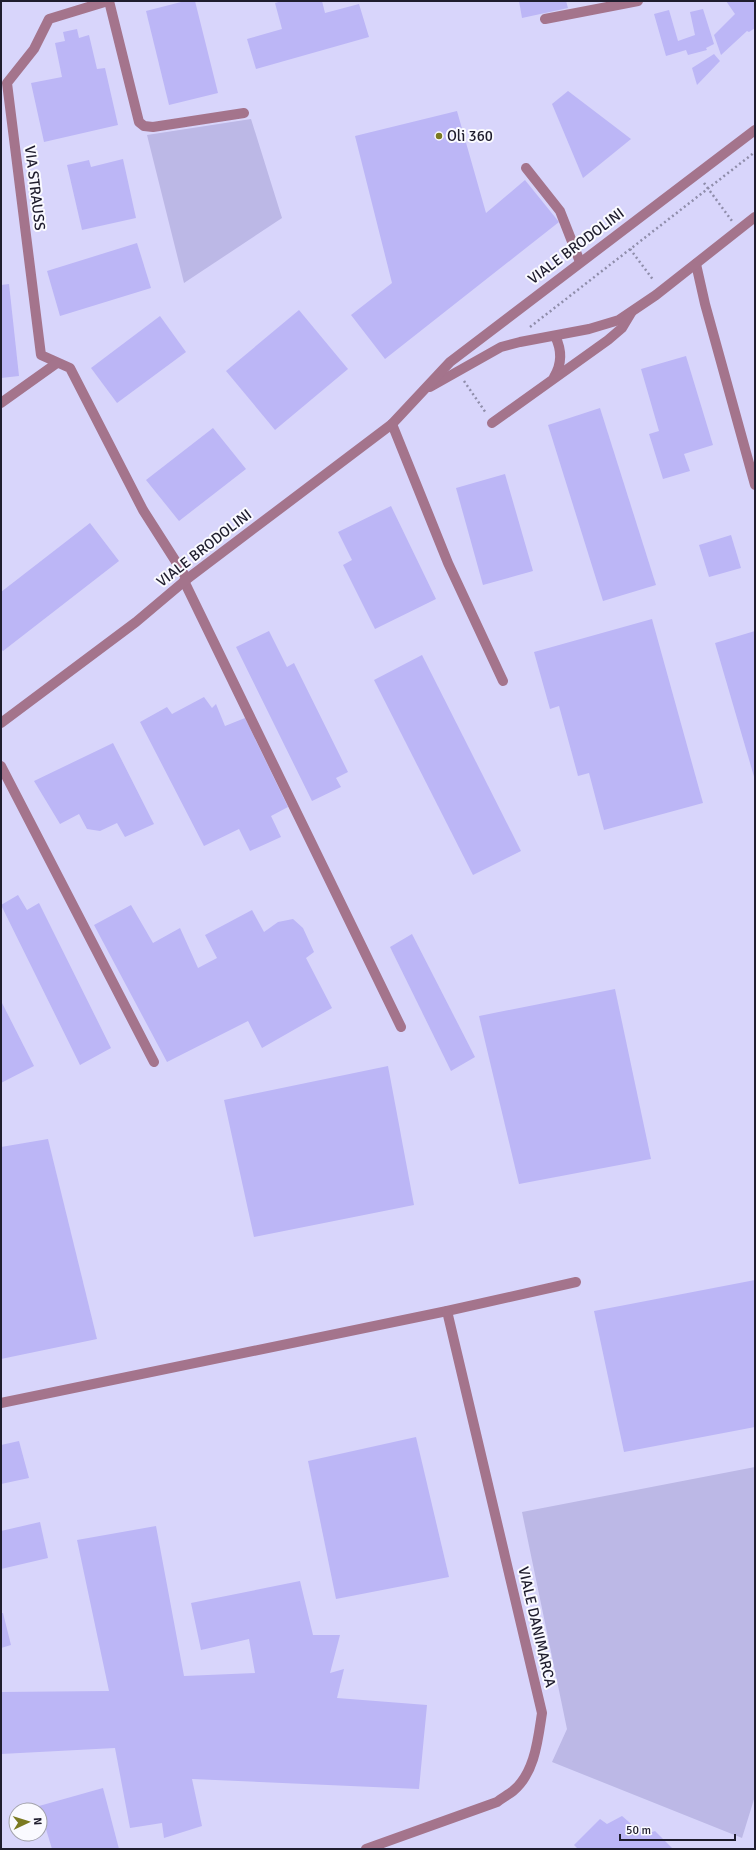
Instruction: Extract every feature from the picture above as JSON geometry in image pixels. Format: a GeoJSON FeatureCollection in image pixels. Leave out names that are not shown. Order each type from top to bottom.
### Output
{"type":"FeatureCollection","features":[{"type":"Feature","properties":{"kind":"street","name":"VIA STRAUSS"},"geometry":{"type":"LineString","coordinates":[[186,580],[143,510],[70,368],[41,355],[8,83],[34,49],[49,19],[108,1],[139,122],[144,126],[153,127],[244,113]]}},
{"type":"Feature","properties":{"kind":"street"},"geometry":{"type":"LineString","coordinates":[[545,19],[638,1]]}},
{"type":"Feature","properties":{"kind":"street","name":"VIALE BRODOLINI"},"geometry":{"type":"LineString","coordinates":[[1,723],[136,622],[186,580],[392,424],[450,362],[755,130]]}},
{"type":"Feature","properties":{"kind":"street"},"geometry":{"type":"LineString","coordinates":[[526,168],[560,211],[580,262]]}},
{"type":"Feature","properties":{"kind":"street","name":"VIALE BRODOLINI"},"geometry":{"type":"LineString","coordinates":[[422,392],[501,347],[596,327],[619,320],[661,291],[755,216]]}},
{"type":"Feature","properties":{"kind":"street"},"geometry":{"type":"LineString","coordinates":[[696,264],[705,304],[755,485]]}},
{"type":"Feature","properties":{"kind":"street"},"geometry":{"type":"LineString","coordinates":[[492,423],[622,328],[632,311]]}},
{"type":"Feature","properties":{"kind":"street"},"geometry":{"type":"LineString","coordinates":[[554,377],[558,371],[560,354],[560,346],[555,336]]}},
{"type":"Feature","properties":{"kind":"street"},"geometry":{"type":"LineString","coordinates":[[1,403],[57,363]]}},
{"type":"Feature","properties":{"kind":"street"},"geometry":{"type":"LineString","coordinates":[[392,424],[448,563],[503,681]]}},
{"type":"Feature","properties":{"kind":"street"},"geometry":{"type":"LineString","coordinates":[[186,580],[402,1027]]}},
{"type":"Feature","properties":{"kind":"street"},"geometry":{"type":"LineString","coordinates":[[1,766],[154,1062]]}},
{"type":"Feature","properties":{"kind":"street"},"geometry":{"type":"LineString","coordinates":[[1,1403],[448,1311],[576,1282]]}},
{"type":"Feature","properties":{"kind":"street","name":"VIALE DANIMARCA"},"geometry":{"type":"LineString","coordinates":[[366,1849],[497,1802],[514,1790],[533,1760],[542,1713],[448,1311]]}},
{"type":"Feature","properties":{"kind":"path"},"geometry":{"type":"LineString","coordinates":[[526,330],[755,152]]}},
{"type":"Feature","properties":{"kind":"path"},"geometry":{"type":"LineString","coordinates":[[696,174],[738,229]]}},
{"type":"Feature","properties":{"kind":"path"},"geometry":{"type":"LineString","coordinates":[[630,249],[661,291]]}},
{"type":"Feature","properties":{"kind":"path"},"geometry":{"type":"LineString","coordinates":[[458,372],[492,423]]}},
{"type":"Feature","properties":{"kind":"shaded area"},"geometry":{"type":"Polygon","coordinates":[[[251,119],[282,218],[184,283],[147,135],[251,119]]]}},
{"type":"Feature","properties":{"kind":"shaded area"},"geometry":{"type":"Polygon","coordinates":[[[755,1467],[755,1796],[742,1838],[552,1762],[567,1729],[522,1512],[755,1467]]]}},
{"type":"Feature","properties":{"kind":"building"},"geometry":{"type":"Polygon","coordinates":[[[185,1],[195,1],[218,93],[169,105],[146,11],[185,1]]]}},
{"type":"Feature","properties":{"kind":"building"},"geometry":{"type":"Polygon","coordinates":[[[282,1],[322,1],[325,13],[359,4],[369,37],[256,69],[247,39],[282,29],[275,3],[282,1]]]}},
{"type":"Feature","properties":{"kind":"building"},"geometry":{"type":"Polygon","coordinates":[[[519,1],[566,1],[568,8],[522,18],[519,1]]]}},
{"type":"Feature","properties":{"kind":"building"},"geometry":{"type":"Polygon","coordinates":[[[726,1],[755,1],[755,28],[749,32],[747,31],[721,55],[714,35],[735,14],[726,1]]]}},
{"type":"Feature","properties":{"kind":"building"},"geometry":{"type":"Polygon","coordinates":[[[703,9],[714,44],[706,48],[707,50],[688,55],[686,50],[666,56],[654,14],[669,10],[678,41],[695,35],[690,12],[703,9]]]}},
{"type":"Feature","properties":{"kind":"building"},"geometry":{"type":"Polygon","coordinates":[[[77,29],[79,38],[89,35],[97,69],[105,68],[118,125],[44,142],[31,83],[62,77],[55,43],[65,41],[63,32],[77,29]]]}},
{"type":"Feature","properties":{"kind":"building"},"geometry":{"type":"Polygon","coordinates":[[[714,54],[720,61],[697,85],[692,68],[714,54]]]}},
{"type":"Feature","properties":{"kind":"building"},"geometry":{"type":"Polygon","coordinates":[[[568,91],[631,139],[583,178],[552,104],[568,91]]]}},
{"type":"Feature","properties":{"kind":"building"},"geometry":{"type":"Polygon","coordinates":[[[457,111],[486,213],[525,180],[559,222],[385,359],[351,315],[392,283],[355,136],[457,111]]]}},
{"type":"Feature","properties":{"kind":"building"},"geometry":{"type":"Polygon","coordinates":[[[123,159],[136,218],[82,230],[67,165],[89,160],[91,167],[123,159]]]}},
{"type":"Feature","properties":{"kind":"building"},"geometry":{"type":"Polygon","coordinates":[[[137,243],[151,288],[60,316],[47,271],[137,243]]]}},
{"type":"Feature","properties":{"kind":"building"},"geometry":{"type":"Polygon","coordinates":[[[9,284],[19,376],[1,378],[1,285],[9,284]]]}},
{"type":"Feature","properties":{"kind":"building"},"geometry":{"type":"Polygon","coordinates":[[[299,310],[348,369],[275,430],[226,371],[299,310]]]}},
{"type":"Feature","properties":{"kind":"building"},"geometry":{"type":"Polygon","coordinates":[[[160,316],[186,352],[117,403],[91,368],[160,316]]]}},
{"type":"Feature","properties":{"kind":"building"},"geometry":{"type":"Polygon","coordinates":[[[686,356],[713,445],[684,454],[690,471],[663,479],[649,434],[659,431],[641,369],[686,356]]]}},
{"type":"Feature","properties":{"kind":"building"},"geometry":{"type":"Polygon","coordinates":[[[600,408],[656,585],[603,601],[548,425],[600,408]]]}},
{"type":"Feature","properties":{"kind":"building"},"geometry":{"type":"Polygon","coordinates":[[[213,428],[246,469],[179,521],[146,480],[213,428]]]}},
{"type":"Feature","properties":{"kind":"building"},"geometry":{"type":"Polygon","coordinates":[[[505,474],[533,571],[483,585],[456,488],[505,474]]]}},
{"type":"Feature","properties":{"kind":"building"},"geometry":{"type":"Polygon","coordinates":[[[391,506],[436,599],[375,629],[343,565],[352,560],[338,532],[391,506]]]}},
{"type":"Feature","properties":{"kind":"building"},"geometry":{"type":"Polygon","coordinates":[[[90,523],[119,561],[3,651],[1,649],[1,592],[90,523]]]}},
{"type":"Feature","properties":{"kind":"building"},"geometry":{"type":"Polygon","coordinates":[[[731,535],[741,568],[709,577],[699,545],[731,535]]]}},
{"type":"Feature","properties":{"kind":"building"},"geometry":{"type":"Polygon","coordinates":[[[652,619],[703,803],[604,830],[589,773],[578,776],[559,706],[550,709],[534,652],[652,619]]]}},
{"type":"Feature","properties":{"kind":"building"},"geometry":{"type":"Polygon","coordinates":[[[269,631],[287,667],[294,663],[348,772],[336,778],[341,787],[312,801],[236,647],[269,631]]]}},
{"type":"Feature","properties":{"kind":"building"},"geometry":{"type":"Polygon","coordinates":[[[755,631],[755,780],[715,643],[755,631]]]}},
{"type":"Feature","properties":{"kind":"building"},"geometry":{"type":"Polygon","coordinates":[[[422,655],[521,851],[473,875],[374,680],[422,655]]]}},
{"type":"Feature","properties":{"kind":"building"},"geometry":{"type":"Polygon","coordinates":[[[204,697],[212,708],[216,704],[225,726],[245,718],[288,807],[271,816],[281,837],[250,851],[239,829],[204,846],[140,722],[167,707],[172,714],[204,697]]]}},
{"type":"Feature","properties":{"kind":"building"},"geometry":{"type":"Polygon","coordinates":[[[113,743],[154,824],[125,837],[117,823],[100,831],[87,829],[79,814],[60,824],[34,781],[113,743]]]}},
{"type":"Feature","properties":{"kind":"building"},"geometry":{"type":"Polygon","coordinates":[[[18,895],[27,910],[39,903],[111,1048],[80,1065],[1,905],[18,895]]]}},
{"type":"Feature","properties":{"kind":"building"},"geometry":{"type":"Polygon","coordinates":[[[131,905],[153,943],[180,928],[198,968],[217,958],[205,935],[252,910],[264,932],[278,922],[293,919],[303,928],[314,952],[306,958],[332,1008],[262,1048],[248,1021],[167,1062],[94,925],[131,905]]]}},
{"type":"Feature","properties":{"kind":"building"},"geometry":{"type":"Polygon","coordinates":[[[412,934],[475,1057],[451,1071],[390,947],[412,934]]]}},
{"type":"Feature","properties":{"kind":"building"},"geometry":{"type":"Polygon","coordinates":[[[615,989],[651,1159],[519,1184],[479,1016],[615,989]]]}},
{"type":"Feature","properties":{"kind":"building"},"geometry":{"type":"Polygon","coordinates":[[[1,1001],[34,1066],[1,1083],[1,1001]]]}},
{"type":"Feature","properties":{"kind":"building"},"geometry":{"type":"Polygon","coordinates":[[[388,1066],[414,1205],[254,1237],[224,1100],[388,1066]]]}},
{"type":"Feature","properties":{"kind":"building"},"geometry":{"type":"Polygon","coordinates":[[[48,1139],[97,1339],[1,1359],[1,1147],[48,1139]]]}},
{"type":"Feature","properties":{"kind":"building"},"geometry":{"type":"Polygon","coordinates":[[[755,1280],[755,1427],[624,1452],[594,1311],[755,1280]]]}},
{"type":"Feature","properties":{"kind":"building"},"geometry":{"type":"Polygon","coordinates":[[[416,1437],[449,1577],[336,1599],[308,1461],[416,1437]]]}},
{"type":"Feature","properties":{"kind":"building"},"geometry":{"type":"Polygon","coordinates":[[[19,1441],[29,1478],[1,1484],[1,1445],[19,1441]]]}},
{"type":"Feature","properties":{"kind":"building"},"geometry":{"type":"Polygon","coordinates":[[[40,1522],[48,1558],[1,1569],[1,1531],[40,1522]]]}},
{"type":"Feature","properties":{"kind":"building"},"geometry":{"type":"Polygon","coordinates":[[[156,1526],[184,1676],[255,1673],[249,1639],[201,1650],[191,1603],[300,1581],[313,1635],[340,1635],[330,1673],[344,1669],[337,1698],[427,1705],[419,1789],[192,1779],[202,1826],[164,1838],[162,1823],[130,1828],[115,1748],[1,1754],[1,1692],[109,1691],[77,1540],[156,1526]]]}},
{"type":"Feature","properties":{"kind":"building"},"geometry":{"type":"Polygon","coordinates":[[[1,1613],[3,1613],[11,1645],[1,1648],[1,1613]]]}},
{"type":"Feature","properties":{"kind":"building"},"geometry":{"type":"Polygon","coordinates":[[[103,1788],[119,1849],[52,1849],[48,1836],[48,1803],[103,1788]]]}},
{"type":"Feature","properties":{"kind":"building"},"geometry":{"type":"Polygon","coordinates":[[[622,1816],[644,1835],[655,1831],[673,1849],[578,1849],[574,1845],[600,1819],[607,1824],[622,1816]]]}},
{"type":"Feature","properties":{"kind":"place","name":"Oli 360"},"geometry":{"type":"Point","coordinates":[439,136]}}]}
